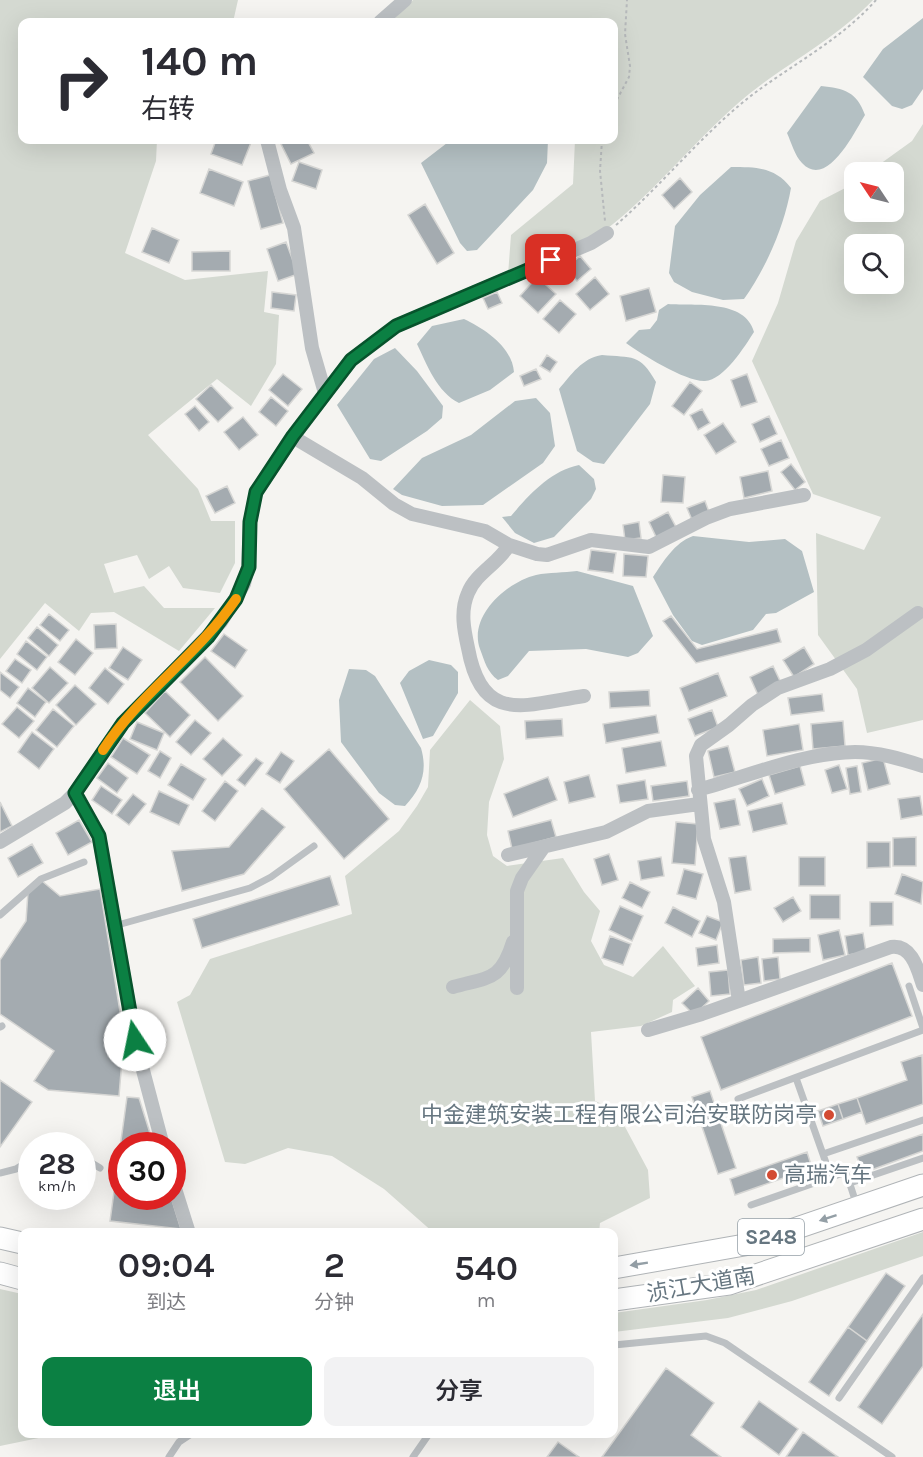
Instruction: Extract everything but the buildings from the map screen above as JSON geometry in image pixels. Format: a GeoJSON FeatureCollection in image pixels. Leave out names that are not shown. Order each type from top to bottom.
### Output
{"type":"FeatureCollection","features":[{"type":"Feature","properties":{"kind":"main road","name":"浈江大道南"},"geometry":{"type":"LineString","coordinates":[[618,1267],[750,1244],[923,1185]]}},
{"type":"Feature","properties":{"kind":"main road","name":"浈江大道南"},"geometry":{"type":"LineString","coordinates":[[618,1299],[738,1281],[923,1220]]}},
{"type":"Feature","properties":{"kind":"main road"},"geometry":{"type":"LineString","coordinates":[[0,1238],[18,1242]]}},
{"type":"Feature","properties":{"kind":"main road"},"geometry":{"type":"LineString","coordinates":[[0,1273],[18,1278]]}},
{"type":"Feature","properties":{"kind":"street"},"geometry":{"type":"LineString","coordinates":[[385,18],[405,0]]}},
{"type":"Feature","properties":{"kind":"street"},"geometry":{"type":"LineString","coordinates":[[268,144],[280,190],[294,228],[312,348],[325,393]]}},
{"type":"Feature","properties":{"kind":"street"},"geometry":{"type":"LineString","coordinates":[[0,842],[65,803],[75,793],[123,723],[208,637],[236,599],[249,567],[250,522],[256,492],[293,436],[351,360],[396,326],[591,243],[607,233]]}},
{"type":"Feature","properties":{"kind":"street"},"geometry":{"type":"LineString","coordinates":[[293,436],[362,478],[394,504],[412,514],[485,531],[509,545],[547,555],[591,540],[649,547],[706,518],[730,509],[804,495]]}},
{"type":"Feature","properties":{"kind":"street"},"geometry":{"type":"LineString","coordinates":[[509,545],[499,559],[480,575],[466,596],[464,626],[478,683],[494,700],[515,706],[584,696]]}},
{"type":"Feature","properties":{"kind":"street"},"geometry":{"type":"LineString","coordinates":[[739,1001],[724,902],[708,855],[699,797],[696,756],[701,745],[778,688],[830,669],[866,650],[918,613]]}},
{"type":"Feature","properties":{"kind":"street"},"geometry":{"type":"LineString","coordinates":[[508,855],[606,832],[648,811],[699,797],[770,768],[814,758],[856,752],[895,757],[923,766]]}},
{"type":"Feature","properties":{"kind":"street"},"geometry":{"type":"LineString","coordinates":[[75,793],[99,836],[135,1040],[159,1132]]}},
{"type":"Feature","properties":{"kind":"street"},"geometry":{"type":"LineString","coordinates":[[517,988],[518,891],[522,878],[543,848]]}},
{"type":"Feature","properties":{"kind":"street"},"geometry":{"type":"LineString","coordinates":[[453,987],[500,972],[506,963],[518,927]]}},
{"type":"Feature","properties":{"kind":"street"},"geometry":{"type":"LineString","coordinates":[[648,1030],[897,946],[909,954],[916,986]]}},
{"type":"Feature","properties":{"kind":"street"},"geometry":{"type":"LineString","coordinates":[[182,1210],[187,1228]]}},
{"type":"Feature","properties":{"kind":"lane"},"geometry":{"type":"LineString","coordinates":[[114,926],[250,888],[271,878],[314,846]]}},
{"type":"Feature","properties":{"kind":"lane"},"geometry":{"type":"LineString","coordinates":[[0,915],[41,879],[84,862]]}},
{"type":"Feature","properties":{"kind":"lane"},"geometry":{"type":"LineString","coordinates":[[738,1099],[923,1029],[916,986]]}},
{"type":"Feature","properties":{"kind":"lane"},"geometry":{"type":"LineString","coordinates":[[796,1078],[831,1177]]}},
{"type":"Feature","properties":{"kind":"lane"},"geometry":{"type":"LineString","coordinates":[[823,1154],[923,1120]]}},
{"type":"Feature","properties":{"kind":"lane"},"geometry":{"type":"LineString","coordinates":[[850,1183],[923,1158]]}},
{"type":"Feature","properties":{"kind":"lane"},"geometry":{"type":"LineString","coordinates":[[96,1166],[100,1168]]}},
{"type":"Feature","properties":{"kind":"lane"},"geometry":{"type":"LineString","coordinates":[[0,1173],[18,1168]]}},
{"type":"Feature","properties":{"kind":"lane"},"geometry":{"type":"LineString","coordinates":[[751,1205],[846,1172],[858,1208]]}},
{"type":"Feature","properties":{"kind":"lane"},"geometry":{"type":"LineString","coordinates":[[838,1398],[923,1278]]}},
{"type":"Feature","properties":{"kind":"lane"},"geometry":{"type":"LineString","coordinates":[[618,1345],[706,1336],[725,1343],[892,1457]]}},
{"type":"Feature","properties":{"kind":"lane"},"geometry":{"type":"LineString","coordinates":[[169,1457],[184,1438]]}},
{"type":"Feature","properties":{"kind":"lane"},"geometry":{"type":"LineString","coordinates":[[413,1457],[426,1438]]}},
{"type":"Feature","properties":{"kind":"path"},"geometry":{"type":"LineString","coordinates":[[618,98],[629,77],[630,66],[625,34],[627,0]]}},
{"type":"Feature","properties":{"kind":"path"},"geometry":{"type":"LineString","coordinates":[[607,233],[634,209],[714,127],[753,95],[826,43],[876,0]]}},
{"type":"Feature","properties":{"kind":"path"},"geometry":{"type":"LineString","coordinates":[[602,144],[600,171],[607,233]]}},
{"type":"Feature","properties":{"kind":"shaded area"},"geometry":{"type":"Polygon","coordinates":[[[0,0],[238,0],[234,18],[18,18],[18,144],[157,144],[156,161],[125,253],[185,280],[268,271],[264,312],[279,315],[276,364],[251,406],[217,379],[148,435],[198,489],[211,521],[235,521],[235,563],[220,593],[183,588],[169,566],[149,579],[137,555],[104,564],[114,593],[144,586],[164,608],[215,608],[179,651],[114,612],[91,613],[79,631],[45,603],[0,659],[0,0]]]}},
{"type":"Feature","properties":{"kind":"shaded area"},"geometry":{"type":"Polygon","coordinates":[[[413,0],[873,0],[844,26],[749,94],[634,206],[592,240],[563,255],[508,275],[511,235],[573,184],[575,144],[618,144],[618,18],[395,18],[413,0]]]}},
{"type":"Feature","properties":{"kind":"shaded area"},"geometry":{"type":"Polygon","coordinates":[[[923,18],[923,89],[912,105],[902,109],[892,106],[863,77],[883,49],[923,18]]]}},
{"type":"Feature","properties":{"kind":"shaded area"},"geometry":{"type":"Polygon","coordinates":[[[821,86],[843,90],[854,96],[865,115],[847,144],[830,164],[821,169],[811,169],[802,163],[795,153],[787,133],[821,86]]]}},
{"type":"Feature","properties":{"kind":"shaded area"},"geometry":{"type":"Polygon","coordinates":[[[923,124],[923,720],[867,733],[857,689],[818,635],[816,533],[864,550],[881,517],[813,494],[752,361],[778,303],[796,241],[820,201],[844,189],[844,222],[904,222],[904,162],[883,162],[912,141],[923,124]]]}},
{"type":"Feature","properties":{"kind":"shaded area"},"geometry":{"type":"Polygon","coordinates":[[[446,144],[548,144],[547,163],[533,190],[477,250],[467,251],[460,243],[421,163],[446,144]]]}},
{"type":"Feature","properties":{"kind":"shaded area"},"geometry":{"type":"Polygon","coordinates":[[[731,167],[757,168],[772,172],[791,188],[779,232],[752,286],[744,299],[723,300],[692,292],[674,282],[669,273],[675,226],[700,195],[731,167]]]}},
{"type":"Feature","properties":{"kind":"shaded area"},"geometry":{"type":"Polygon","coordinates":[[[668,304],[718,306],[730,309],[749,321],[754,332],[733,361],[719,375],[705,381],[687,377],[626,343],[639,330],[650,329],[657,320],[659,310],[668,304]]]}},
{"type":"Feature","properties":{"kind":"shaded area"},"geometry":{"type":"Polygon","coordinates":[[[464,319],[489,334],[503,347],[514,372],[490,390],[459,403],[439,385],[417,344],[432,326],[464,319]]]}},
{"type":"Feature","properties":{"kind":"shaded area"},"geometry":{"type":"Polygon","coordinates":[[[395,348],[417,371],[443,406],[442,418],[427,431],[381,461],[370,459],[337,405],[374,359],[395,348]]]}},
{"type":"Feature","properties":{"kind":"shaded area"},"geometry":{"type":"Polygon","coordinates":[[[602,355],[628,357],[640,362],[656,382],[650,404],[604,464],[593,462],[577,451],[559,389],[583,363],[602,355]]]}},
{"type":"Feature","properties":{"kind":"shaded area"},"geometry":{"type":"Polygon","coordinates":[[[536,398],[550,413],[555,446],[543,463],[483,505],[442,506],[402,495],[393,489],[422,458],[471,435],[515,401],[536,398]]]}},
{"type":"Feature","properties":{"kind":"shaded area"},"geometry":{"type":"Polygon","coordinates":[[[579,465],[594,479],[596,489],[591,499],[554,537],[534,543],[515,533],[502,517],[511,516],[549,478],[579,465]]]}},
{"type":"Feature","properties":{"kind":"shaded area"},"geometry":{"type":"Polygon","coordinates":[[[693,536],[749,542],[785,539],[802,551],[814,592],[776,613],[766,614],[753,630],[702,645],[692,641],[673,615],[653,577],[675,548],[693,536]]]}},
{"type":"Feature","properties":{"kind":"shaded area"},"geometry":{"type":"Polygon","coordinates":[[[577,571],[633,586],[653,636],[638,653],[628,657],[586,649],[529,651],[508,676],[498,680],[494,677],[485,662],[478,637],[480,624],[493,602],[513,585],[525,579],[541,574],[577,571]]]}},
{"type":"Feature","properties":{"kind":"shaded area"},"geometry":{"type":"Polygon","coordinates":[[[429,660],[451,665],[458,672],[458,693],[433,736],[423,739],[400,683],[409,671],[429,660]]]}},
{"type":"Feature","properties":{"kind":"shaded area"},"geometry":{"type":"Polygon","coordinates":[[[349,669],[366,670],[375,676],[421,748],[424,765],[422,780],[405,806],[395,805],[379,793],[341,742],[339,700],[349,669]]]}},
{"type":"Feature","properties":{"kind":"shaded area"},"geometry":{"type":"Polygon","coordinates":[[[470,700],[500,726],[504,759],[489,802],[487,835],[493,856],[507,866],[563,858],[584,892],[600,911],[591,941],[604,965],[633,977],[663,946],[695,986],[673,1000],[672,1012],[641,1026],[591,1032],[595,1101],[616,1110],[648,1170],[650,1198],[600,1223],[600,1228],[428,1228],[384,1189],[332,1156],[288,1148],[245,1164],[225,1162],[177,1002],[190,995],[210,959],[352,914],[345,876],[399,831],[417,806],[428,787],[430,750],[470,700]]]}},
{"type":"Feature","properties":{"kind":"shaded area"},"geometry":{"type":"Polygon","coordinates":[[[923,1232],[923,1256],[792,1301],[728,1318],[618,1332],[618,1312],[707,1300],[756,1290],[923,1232]]]}},
{"type":"Feature","properties":{"kind":"shaded area"},"geometry":{"type":"Polygon","coordinates":[[[0,1289],[18,1293],[18,1438],[39,1438],[0,1446],[0,1289]]]}},
{"type":"Feature","properties":{"kind":"slow traffic"},"geometry":{"type":"LineString","coordinates":[[103,750],[123,723],[154,689],[208,637],[236,599]]}},
{"type":"Feature","properties":{"kind":"place","name":"中金建筑安装工程有限公司治安联防岗亭"},"geometry":{"type":"Point","coordinates":[829,1115]}},
{"type":"Feature","properties":{"kind":"place","name":"高瑞汽车"},"geometry":{"type":"Point","coordinates":[772,1175]}},
{"type":"Feature","properties":{"kind":"route"},"geometry":{"type":"LineString","coordinates":[[135,1040],[99,836],[89,814],[75,793],[123,723],[154,689],[208,637],[236,599],[249,567],[250,522],[256,492],[293,436],[351,360],[396,326],[551,260]]}}]}
